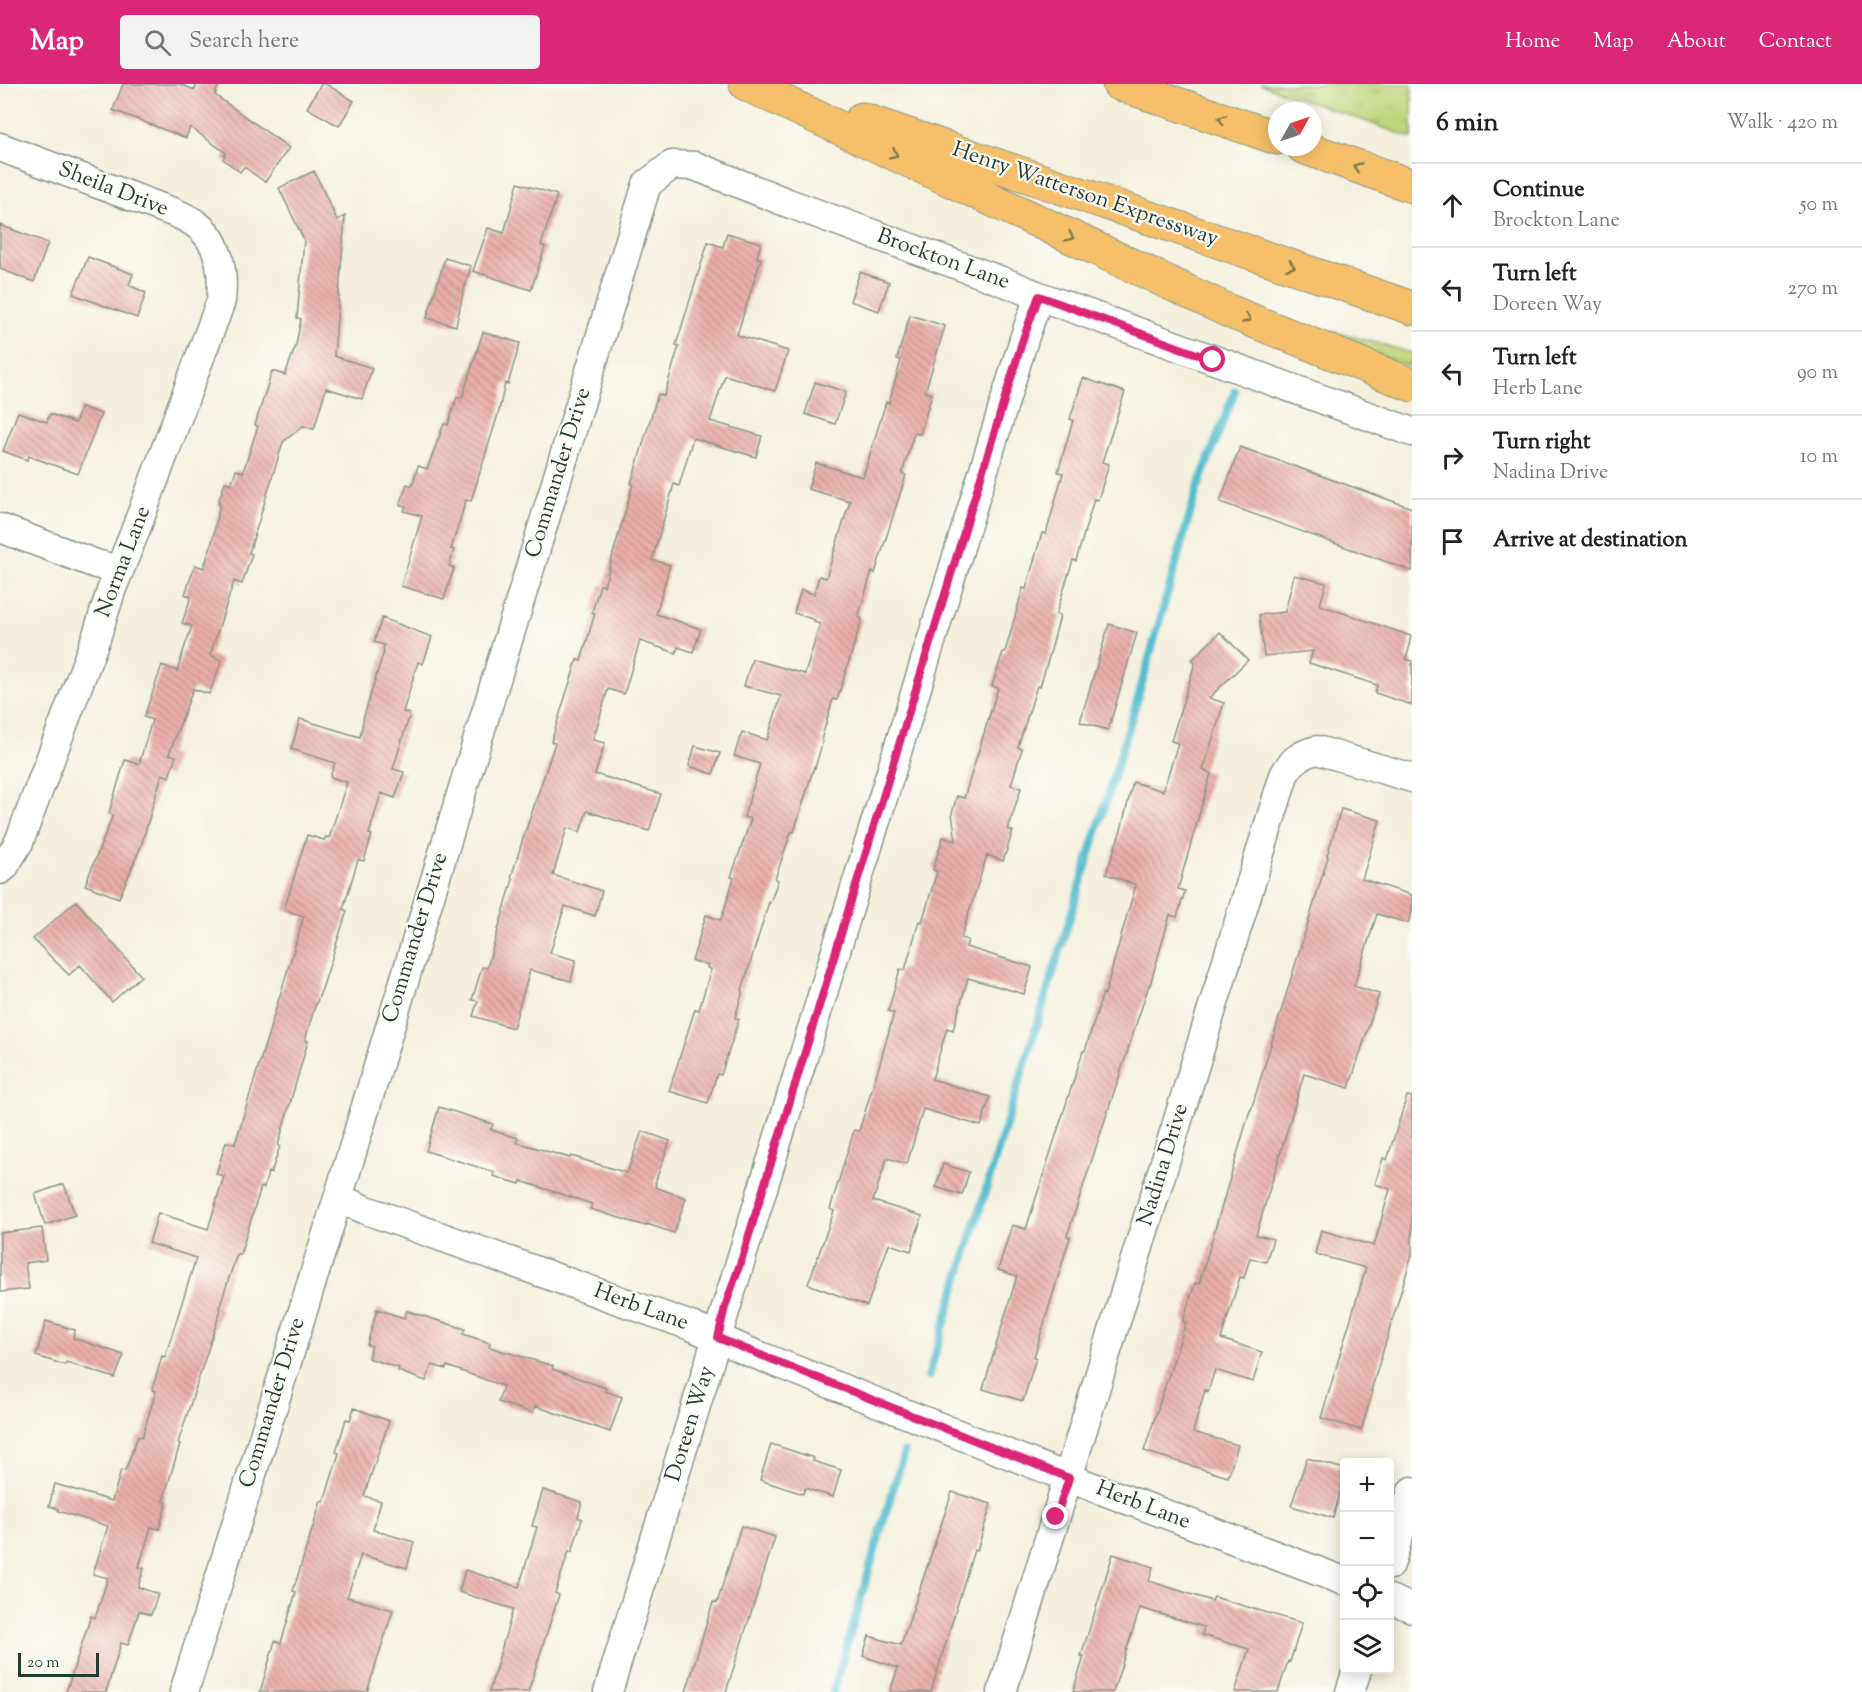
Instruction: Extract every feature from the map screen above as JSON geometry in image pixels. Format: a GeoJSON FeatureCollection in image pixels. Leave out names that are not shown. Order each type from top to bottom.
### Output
{"type":"FeatureCollection","features":[{"type":"Feature","properties":{"kind":"highway"},"geometry":{"type":"LineString","coordinates":[[746,84],[1232,312],[1412,385]]}},
{"type":"Feature","properties":{"kind":"highway","name":"Henry Watterson Expressway"},"geometry":{"type":"LineString","coordinates":[[758,84],[1412,308]]}},
{"type":"Feature","properties":{"kind":"highway"},"geometry":{"type":"LineString","coordinates":[[1119,84],[1268,135]]}},
{"type":"Feature","properties":{"kind":"highway"},"geometry":{"type":"LineString","coordinates":[[1322,154],[1412,186]]}},
{"type":"Feature","properties":{"kind":"street","name":"Sheila Drive"},"geometry":{"type":"LineString","coordinates":[[0,147],[176,213],[192,221],[206,232],[216,248]]}},
{"type":"Feature","properties":{"kind":"street","name":"Brockton Lane"},"geometry":{"type":"LineString","coordinates":[[647,184],[672,165],[695,166],[1039,296],[1412,432]]}},
{"type":"Feature","properties":{"kind":"street","name":"Commander Drive"},"geometry":{"type":"LineString","coordinates":[[184,1692],[338,1198],[647,184]]}},
{"type":"Feature","properties":{"kind":"street","name":"Norma Lane"},"geometry":{"type":"LineString","coordinates":[[0,870],[18,842],[221,302],[223,287],[221,261],[216,248]]}},
{"type":"Feature","properties":{"kind":"street","name":"Doreen Way"},"geometry":{"type":"LineString","coordinates":[[608,1692],[1023,339],[1039,296]]}},
{"type":"Feature","properties":{"kind":"street"},"geometry":{"type":"LineString","coordinates":[[0,528],[96,564],[119,570]]}},
{"type":"Feature","properties":{"kind":"street","name":"Nadina Drive"},"geometry":{"type":"LineString","coordinates":[[1002,1692],[1284,775],[1295,759],[1317,750],[1412,778]]}},
{"type":"Feature","properties":{"kind":"street","name":"Herb Lane"},"geometry":{"type":"LineString","coordinates":[[338,1198],[680,1322],[1069,1478],[1340,1580]]}},
{"type":"Feature","properties":{"kind":"street"},"geometry":{"type":"LineString","coordinates":[[1394,1549],[1412,1491]]}},
{"type":"Feature","properties":{"kind":"street"},"geometry":{"type":"LineString","coordinates":[[1394,1601],[1412,1608]]}},
{"type":"Feature","properties":{"kind":"street"},"geometry":{"type":"LineString","coordinates":[[1350,1692],[1356,1674]]}},
{"type":"Feature","properties":{"kind":"green space"},"geometry":{"type":"Polygon","coordinates":[[[1260,84],[1412,84],[1412,138],[1322,106],[1322,102],[1311,102],[1260,84]]]}},
{"type":"Feature","properties":{"kind":"green space"},"geometry":{"type":"Polygon","coordinates":[[[1333,331],[1412,353],[1412,368],[1331,335],[1333,331]]]}},
{"type":"Feature","properties":{"kind":"building"},"geometry":{"type":"Polygon","coordinates":[[[123,84],[179,84],[195,90],[197,84],[219,84],[215,95],[289,148],[265,182],[244,167],[240,172],[223,159],[226,153],[190,127],[186,138],[113,110],[123,84]]]}},
{"type":"Feature","properties":{"kind":"building"},"geometry":{"type":"Polygon","coordinates":[[[321,84],[326,84],[354,101],[339,126],[307,108],[321,84]]]}},
{"type":"Feature","properties":{"kind":"building"},"geometry":{"type":"Polygon","coordinates":[[[314,171],[337,220],[345,216],[334,356],[372,368],[362,399],[326,388],[314,429],[303,426],[283,442],[249,553],[252,554],[242,584],[234,581],[210,655],[222,660],[209,694],[193,689],[169,754],[176,756],[169,777],[162,774],[141,846],[119,898],[85,885],[113,815],[109,813],[125,760],[139,764],[152,720],[144,717],[162,665],[177,671],[192,626],[182,623],[191,597],[185,594],[195,565],[204,568],[212,542],[220,504],[218,503],[225,482],[231,484],[236,470],[243,472],[272,371],[285,375],[296,345],[301,319],[297,318],[304,240],[279,188],[314,171]]]}},
{"type":"Feature","properties":{"kind":"building"},"geometry":{"type":"Polygon","coordinates":[[[518,183],[557,195],[541,245],[545,247],[531,290],[473,271],[488,228],[504,233],[518,183]]]}},
{"type":"Feature","properties":{"kind":"building"},"geometry":{"type":"Polygon","coordinates":[[[0,225],[48,243],[34,282],[0,269],[0,225]]]}},
{"type":"Feature","properties":{"kind":"building"},"geometry":{"type":"Polygon","coordinates":[[[727,233],[761,243],[757,257],[761,259],[737,335],[788,351],[775,391],[725,375],[710,421],[762,436],[756,457],[693,438],[679,486],[674,484],[652,560],[670,565],[656,614],[701,629],[693,652],[678,647],[676,653],[640,641],[624,694],[608,689],[593,740],[605,743],[595,774],[661,794],[649,831],[587,811],[580,832],[567,828],[553,875],[602,891],[595,916],[565,906],[550,953],[576,960],[571,981],[530,970],[513,1028],[473,1016],[478,1001],[472,1000],[482,967],[487,968],[513,879],[511,878],[555,743],[551,742],[577,660],[581,661],[595,613],[592,612],[600,585],[604,586],[658,394],[664,396],[679,346],[676,345],[708,242],[723,247],[727,233]]]}},
{"type":"Feature","properties":{"kind":"building"},"geometry":{"type":"Polygon","coordinates":[[[88,257],[133,274],[129,285],[146,293],[137,318],[73,294],[88,257]]]}},
{"type":"Feature","properties":{"kind":"building"},"geometry":{"type":"Polygon","coordinates":[[[445,258],[471,266],[456,326],[427,318],[445,258]]]}},
{"type":"Feature","properties":{"kind":"building"},"geometry":{"type":"Polygon","coordinates":[[[860,272],[889,282],[879,311],[850,301],[860,272]]]}},
{"type":"Feature","properties":{"kind":"building"},"geometry":{"type":"Polygon","coordinates":[[[910,315],[945,326],[925,392],[932,394],[920,434],[914,433],[902,474],[906,475],[875,573],[872,571],[858,617],[862,619],[837,700],[833,699],[821,740],[823,741],[794,832],[791,832],[775,879],[778,880],[742,990],[735,1018],[739,1019],[721,1075],[717,1074],[708,1103],[669,1091],[695,1009],[699,1010],[711,969],[707,968],[708,965],[692,961],[706,915],[721,920],[734,878],[731,877],[751,819],[744,817],[760,764],[734,756],[742,732],[767,740],[781,696],[744,686],[752,659],[805,674],[820,624],[794,613],[801,590],[814,594],[819,576],[826,578],[850,501],[808,489],[816,463],[863,477],[886,402],[889,403],[901,360],[897,359],[910,315]]]}},
{"type":"Feature","properties":{"kind":"building"},"geometry":{"type":"Polygon","coordinates":[[[483,332],[520,343],[508,384],[505,383],[499,411],[471,501],[466,500],[451,549],[454,550],[449,566],[454,568],[444,599],[401,586],[422,516],[404,511],[406,506],[400,505],[407,484],[412,486],[418,466],[427,469],[444,424],[448,425],[457,397],[462,398],[483,332]]]}},
{"type":"Feature","properties":{"kind":"building"},"geometry":{"type":"Polygon","coordinates":[[[1083,378],[1125,392],[1102,462],[1109,464],[1098,500],[1094,499],[1076,561],[1073,560],[1056,614],[1060,616],[1051,650],[1018,747],[1022,749],[1011,785],[1021,788],[1008,830],[1013,831],[1003,861],[987,855],[961,938],[968,940],[966,947],[1032,967],[1024,994],[968,978],[953,1030],[947,1028],[932,1079],[990,1097],[981,1126],[923,1109],[907,1164],[887,1158],[873,1201],[922,1216],[911,1251],[889,1244],[867,1306],[808,1284],[834,1211],[830,1209],[854,1130],[859,1131],[880,1063],[894,1013],[888,1011],[900,969],[905,970],[919,921],[922,922],[937,872],[933,870],[943,837],[956,841],[952,813],[957,796],[964,798],[998,688],[992,686],[1003,652],[1005,652],[1023,588],[1026,589],[1042,533],[1046,534],[1063,473],[1058,472],[1073,420],[1070,419],[1083,378]]]}},
{"type":"Feature","properties":{"kind":"building"},"geometry":{"type":"Polygon","coordinates":[[[815,382],[846,392],[835,424],[805,414],[815,382]]]}},
{"type":"Feature","properties":{"kind":"building"},"geometry":{"type":"Polygon","coordinates":[[[81,407],[101,414],[78,474],[29,456],[27,460],[3,451],[18,412],[47,422],[50,414],[75,423],[81,407]]]}},
{"type":"Feature","properties":{"kind":"building"},"geometry":{"type":"Polygon","coordinates":[[[1240,447],[1412,508],[1412,571],[1220,502],[1240,447]]]}},
{"type":"Feature","properties":{"kind":"building"},"geometry":{"type":"Polygon","coordinates":[[[1294,575],[1326,583],[1320,605],[1411,636],[1406,659],[1412,661],[1412,705],[1375,693],[1377,685],[1309,663],[1313,651],[1264,656],[1259,615],[1285,612],[1294,575]]]}},
{"type":"Feature","properties":{"kind":"building"},"geometry":{"type":"Polygon","coordinates":[[[382,618],[432,637],[423,664],[418,662],[403,712],[410,714],[393,769],[404,772],[395,798],[381,793],[364,861],[358,860],[343,909],[347,911],[305,1040],[308,1041],[278,1145],[280,1146],[271,1173],[268,1172],[264,1188],[261,1187],[240,1255],[237,1254],[219,1308],[221,1309],[178,1443],[180,1444],[163,1501],[167,1502],[159,1529],[151,1527],[139,1567],[144,1568],[138,1587],[158,1594],[151,1615],[139,1611],[128,1645],[121,1643],[106,1692],[66,1692],[91,1616],[95,1618],[108,1578],[93,1574],[108,1526],[58,1511],[49,1506],[55,1484],[112,1501],[121,1470],[125,1471],[138,1436],[142,1437],[156,1391],[152,1390],[162,1356],[165,1357],[196,1258],[149,1243],[158,1213],[208,1229],[224,1176],[216,1174],[226,1142],[235,1144],[304,916],[284,910],[307,835],[324,840],[326,837],[329,838],[347,782],[330,777],[335,763],[291,749],[300,719],[360,737],[384,651],[384,645],[374,642],[382,618]]]}},
{"type":"Feature","properties":{"kind":"building"},"geometry":{"type":"Polygon","coordinates":[[[1109,624],[1137,633],[1108,730],[1080,722],[1109,624]]]}},
{"type":"Feature","properties":{"kind":"building"},"geometry":{"type":"Polygon","coordinates":[[[1220,632],[1248,660],[1209,698],[1224,703],[1203,770],[1211,773],[1178,889],[1185,891],[1177,917],[1170,915],[1150,985],[1067,1236],[1070,1237],[1023,1401],[983,1389],[1017,1276],[998,1270],[1012,1225],[1026,1229],[1083,1051],[1085,1051],[1103,993],[1105,994],[1136,885],[1106,874],[1121,830],[1133,782],[1163,791],[1178,743],[1171,741],[1195,663],[1192,660],[1220,632]]]}},
{"type":"Feature","properties":{"kind":"building"},"geometry":{"type":"Polygon","coordinates":[[[695,746],[720,753],[713,774],[689,766],[695,746]]]}},
{"type":"Feature","properties":{"kind":"building"},"geometry":{"type":"Polygon","coordinates":[[[1341,809],[1380,820],[1362,879],[1412,895],[1412,910],[1408,923],[1377,914],[1354,986],[1379,994],[1349,1088],[1304,1074],[1256,1235],[1273,1239],[1266,1262],[1250,1258],[1244,1278],[1240,1277],[1221,1339],[1262,1352],[1253,1382],[1215,1370],[1208,1391],[1205,1390],[1193,1432],[1238,1445],[1228,1477],[1144,1451],[1186,1322],[1183,1321],[1195,1283],[1199,1284],[1341,809]]]}},
{"type":"Feature","properties":{"kind":"building"},"geometry":{"type":"Polygon","coordinates":[[[76,901],[141,976],[112,1002],[80,965],[69,975],[33,939],[76,901]]]}},
{"type":"Feature","properties":{"kind":"building"},"geometry":{"type":"Polygon","coordinates":[[[1407,1096],[1412,1097],[1412,1255],[1361,1430],[1321,1418],[1366,1268],[1315,1254],[1321,1230],[1374,1246],[1390,1189],[1375,1184],[1383,1158],[1387,1160],[1407,1096]]]}},
{"type":"Feature","properties":{"kind":"building"},"geometry":{"type":"Polygon","coordinates":[[[439,1107],[493,1124],[491,1130],[518,1138],[516,1142],[627,1173],[642,1131],[670,1141],[655,1187],[686,1198],[674,1233],[590,1209],[592,1204],[521,1181],[520,1184],[493,1176],[494,1172],[426,1151],[439,1107]]]}},
{"type":"Feature","properties":{"kind":"building"},"geometry":{"type":"Polygon","coordinates":[[[943,1164],[969,1172],[962,1195],[936,1187],[943,1164]]]}},
{"type":"Feature","properties":{"kind":"building"},"geometry":{"type":"Polygon","coordinates":[[[64,1184],[75,1215],[45,1225],[35,1194],[64,1184]]]}},
{"type":"Feature","properties":{"kind":"building"},"geometry":{"type":"Polygon","coordinates":[[[42,1228],[46,1260],[25,1263],[29,1289],[0,1292],[0,1233],[42,1228]]]}},
{"type":"Feature","properties":{"kind":"building"},"geometry":{"type":"Polygon","coordinates":[[[377,1309],[404,1318],[407,1311],[465,1329],[463,1334],[490,1343],[489,1347],[553,1366],[552,1369],[606,1388],[605,1391],[622,1397],[610,1432],[535,1406],[533,1413],[498,1402],[503,1386],[447,1366],[446,1369],[432,1365],[426,1381],[398,1371],[399,1368],[368,1358],[372,1346],[367,1345],[377,1309]]]}},
{"type":"Feature","properties":{"kind":"building"},"geometry":{"type":"Polygon","coordinates":[[[46,1321],[75,1330],[73,1338],[124,1355],[115,1378],[66,1362],[65,1365],[36,1356],[46,1321]]]}},
{"type":"Feature","properties":{"kind":"building"},"geometry":{"type":"Polygon","coordinates":[[[354,1408],[389,1421],[364,1496],[381,1501],[373,1530],[414,1542],[407,1568],[361,1555],[347,1597],[393,1610],[367,1692],[260,1692],[275,1641],[281,1643],[296,1592],[293,1591],[321,1501],[324,1502],[339,1453],[336,1452],[346,1419],[350,1420],[354,1408]]]}},
{"type":"Feature","properties":{"kind":"building"},"geometry":{"type":"Polygon","coordinates":[[[771,1444],[814,1458],[813,1461],[841,1470],[833,1497],[805,1488],[803,1494],[760,1480],[771,1444]]]}},
{"type":"Feature","properties":{"kind":"building"},"geometry":{"type":"Polygon","coordinates":[[[1307,1458],[1340,1468],[1340,1493],[1333,1518],[1291,1506],[1307,1458]]]}},
{"type":"Feature","properties":{"kind":"building"},"geometry":{"type":"Polygon","coordinates":[[[543,1490],[582,1502],[578,1517],[582,1519],[572,1552],[569,1551],[555,1593],[559,1595],[528,1692],[489,1692],[513,1609],[459,1592],[465,1570],[519,1587],[537,1527],[532,1526],[543,1490]]]}},
{"type":"Feature","properties":{"kind":"building"},"geometry":{"type":"Polygon","coordinates":[[[952,1492],[991,1504],[977,1551],[974,1550],[931,1692],[890,1692],[898,1668],[863,1656],[869,1636],[901,1645],[952,1492]]]}},
{"type":"Feature","properties":{"kind":"building"},"geometry":{"type":"Polygon","coordinates":[[[741,1526],[775,1537],[726,1692],[686,1692],[713,1602],[717,1603],[741,1526]]]}},
{"type":"Feature","properties":{"kind":"building"},"geometry":{"type":"Polygon","coordinates":[[[1113,1554],[1153,1567],[1149,1581],[1212,1601],[1214,1597],[1302,1623],[1278,1692],[1235,1692],[1249,1649],[1202,1635],[1204,1627],[1140,1608],[1113,1692],[1073,1692],[1084,1656],[1081,1656],[1113,1554]]]}},
{"type":"Feature","properties":{"kind":"waterway"},"geometry":{"type":"LineString","coordinates":[[928,1377],[1137,701],[1197,489],[1235,391]]}},
{"type":"Feature","properties":{"kind":"waterway"},"geometry":{"type":"LineString","coordinates":[[833,1692],[904,1452]]}},
{"type":"Feature","properties":{"kind":"route"},"geometry":{"type":"LineString","coordinates":[[1056,1517],[1069,1478],[718,1338],[725,1307],[742,1258],[1023,339],[1039,296],[1213,360]]}}]}
